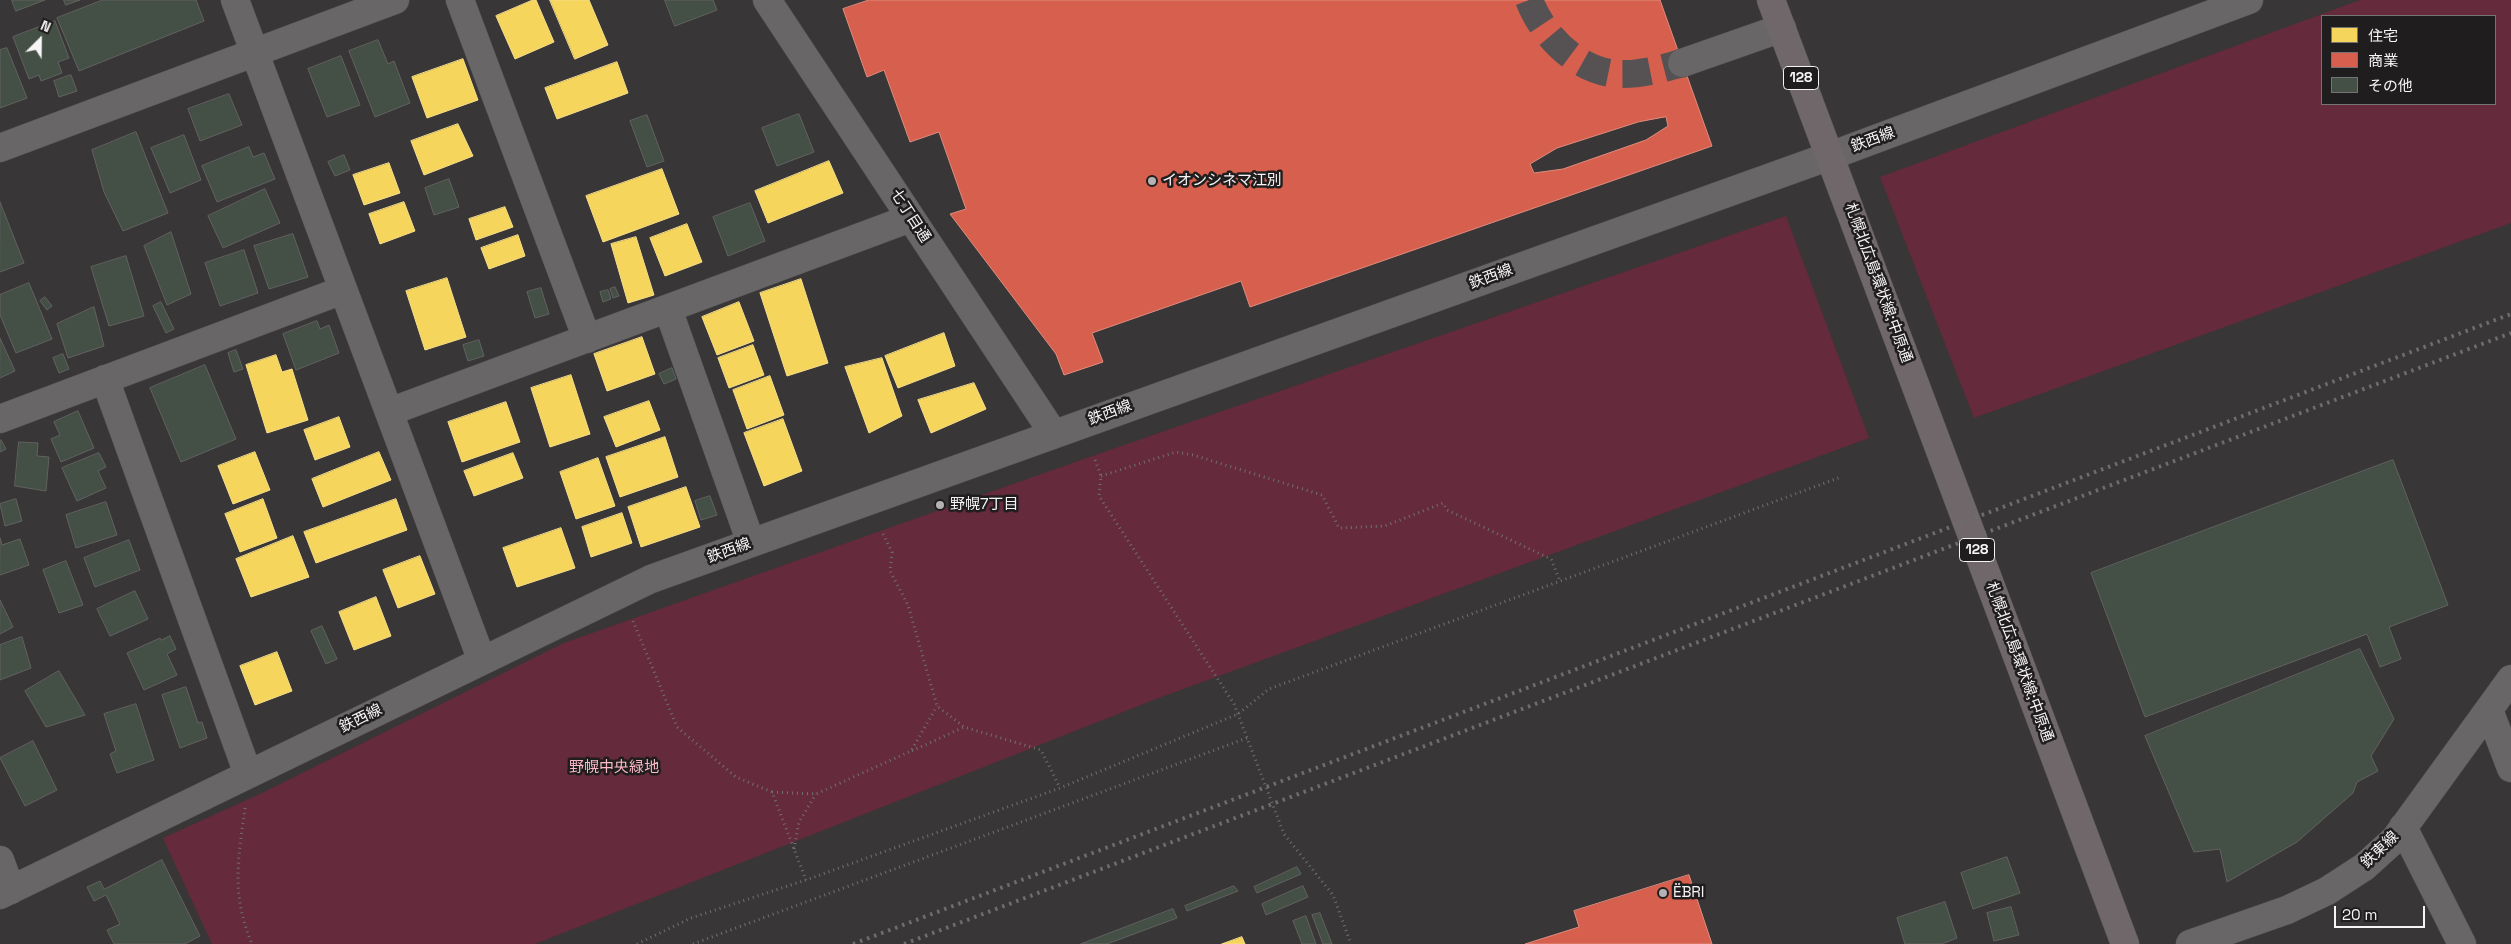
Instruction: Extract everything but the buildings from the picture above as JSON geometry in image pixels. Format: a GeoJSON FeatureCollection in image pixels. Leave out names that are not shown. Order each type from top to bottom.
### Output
{"type":"FeatureCollection","features":[{"type":"Feature","properties":{"kind":"main road","name":"128"},"geometry":{"type":"LineString","coordinates":[[1771,0],[1830,156]]}},
{"type":"Feature","properties":{"kind":"main road","name":"札幌北広島環状線;中原通"},"geometry":{"type":"LineString","coordinates":[[1830,156],[2125,944]]}},
{"type":"Feature","properties":{"kind":"street"},"geometry":{"type":"LineString","coordinates":[[235,0],[482,661]]}},
{"type":"Feature","properties":{"kind":"street"},"geometry":{"type":"LineString","coordinates":[[0,148],[395,0]]}},
{"type":"Feature","properties":{"kind":"street"},"geometry":{"type":"LineString","coordinates":[[460,0],[587,339]]}},
{"type":"Feature","properties":{"kind":"street","name":"七丁目通"},"geometry":{"type":"LineString","coordinates":[[767,0],[1053,433]]}},
{"type":"Feature","properties":{"kind":"street","name":"鉄西線"},"geometry":{"type":"LineString","coordinates":[[5,892],[247,786],[482,661],[651,579],[1053,433],[1830,156],[2249,0]]}},
{"type":"Feature","properties":{"kind":"street"},"geometry":{"type":"LineString","coordinates":[[1682,64],[1782,28]]}},
{"type":"Feature","properties":{"kind":"street"},"geometry":{"type":"LineString","coordinates":[[389,412],[912,218]]}},
{"type":"Feature","properties":{"kind":"street"},"geometry":{"type":"LineString","coordinates":[[0,419],[343,290]]}},
{"type":"Feature","properties":{"kind":"street"},"geometry":{"type":"LineString","coordinates":[[668,308],[751,542]]}},
{"type":"Feature","properties":{"kind":"street"},"geometry":{"type":"LineString","coordinates":[[105,380],[247,786]]}},
{"type":"Feature","properties":{"kind":"street","name":"鉄東線"},"geometry":{"type":"LineString","coordinates":[[2190,944],[2287,910],[2327,890],[2364,867],[2394,839],[2511,679]]}},
{"type":"Feature","properties":{"kind":"street"},"geometry":{"type":"LineString","coordinates":[[2489,710],[2511,768]]}},
{"type":"Feature","properties":{"kind":"street"},"geometry":{"type":"LineString","coordinates":[[2403,827],[2462,944]]}},
{"type":"Feature","properties":{"kind":"street"},"geometry":{"type":"LineString","coordinates":[[0,860],[5,892]]}},
{"type":"Feature","properties":{"kind":"path"},"geometry":{"type":"LineString","coordinates":[[1101,476],[1176,452],[1193,455],[1322,495],[1339,528],[1385,526],[1444,503],[1447,510],[1551,559],[1560,581]]}},
{"type":"Feature","properties":{"kind":"path"},"geometry":{"type":"LineString","coordinates":[[1095,460],[1101,476],[1099,496],[1234,704],[1284,834],[1333,895],[1351,944]]}},
{"type":"Feature","properties":{"kind":"path"},"geometry":{"type":"LineString","coordinates":[[637,944],[691,918],[806,880],[1060,788],[1238,714],[1269,689],[1841,477]]}},
{"type":"Feature","properties":{"kind":"path"},"geometry":{"type":"LineString","coordinates":[[883,534],[892,552],[890,571],[908,606],[937,706],[964,727],[1041,750],[1060,788]]}},
{"type":"Feature","properties":{"kind":"path"},"geometry":{"type":"LineString","coordinates":[[632,618],[677,727],[736,777],[772,792],[816,794],[964,727]]}},
{"type":"Feature","properties":{"kind":"path"},"geometry":{"type":"LineString","coordinates":[[911,751],[937,706]]}},
{"type":"Feature","properties":{"kind":"path"},"geometry":{"type":"LineString","coordinates":[[694,944],[1247,738]]}},
{"type":"Feature","properties":{"kind":"path"},"geometry":{"type":"LineString","coordinates":[[247,786],[236,877],[242,921],[252,944]]}},
{"type":"Feature","properties":{"kind":"path"},"geometry":{"type":"LineString","coordinates":[[772,792],[806,880]]}},
{"type":"Feature","properties":{"kind":"path"},"geometry":{"type":"LineString","coordinates":[[794,849],[799,822],[816,794]]}},
{"type":"Feature","properties":{"kind":"green space"},"geometry":{"type":"Polygon","coordinates":[[[2360,0],[2511,0],[2511,223],[1974,418],[1880,177],[2360,0]]]}},
{"type":"Feature","properties":{"kind":"green space","name":"野幌中央緑地"},"geometry":{"type":"Polygon","coordinates":[[[1786,216],[1869,438],[1156,699],[535,944],[212,944],[163,838],[262,793],[564,643],[1081,460],[1786,216]]]}},
{"type":"Feature","properties":{"kind":"tunnel"},"geometry":{"type":"LineString","coordinates":[[1529,0],[1535,13],[1552,38],[1563,49],[1588,66],[1617,74],[1634,74],[1682,63]]}},
{"type":"Feature","properties":{"kind":"railway"},"geometry":{"type":"LineString","coordinates":[[853,944],[2511,314]]}},
{"type":"Feature","properties":{"kind":"railway"},"geometry":{"type":"LineString","coordinates":[[904,944],[2511,333]]}},
{"type":"Feature","properties":{"kind":"place","name":"イオンシネマ江別"},"geometry":{"type":"Point","coordinates":[1152,181]}},
{"type":"Feature","properties":{"kind":"place","name":"野幌7丁目"},"geometry":{"type":"Point","coordinates":[940,505]}},
{"type":"Feature","properties":{"kind":"place","name":"ËBRI"},"geometry":{"type":"Point","coordinates":[1663,893]}}]}
